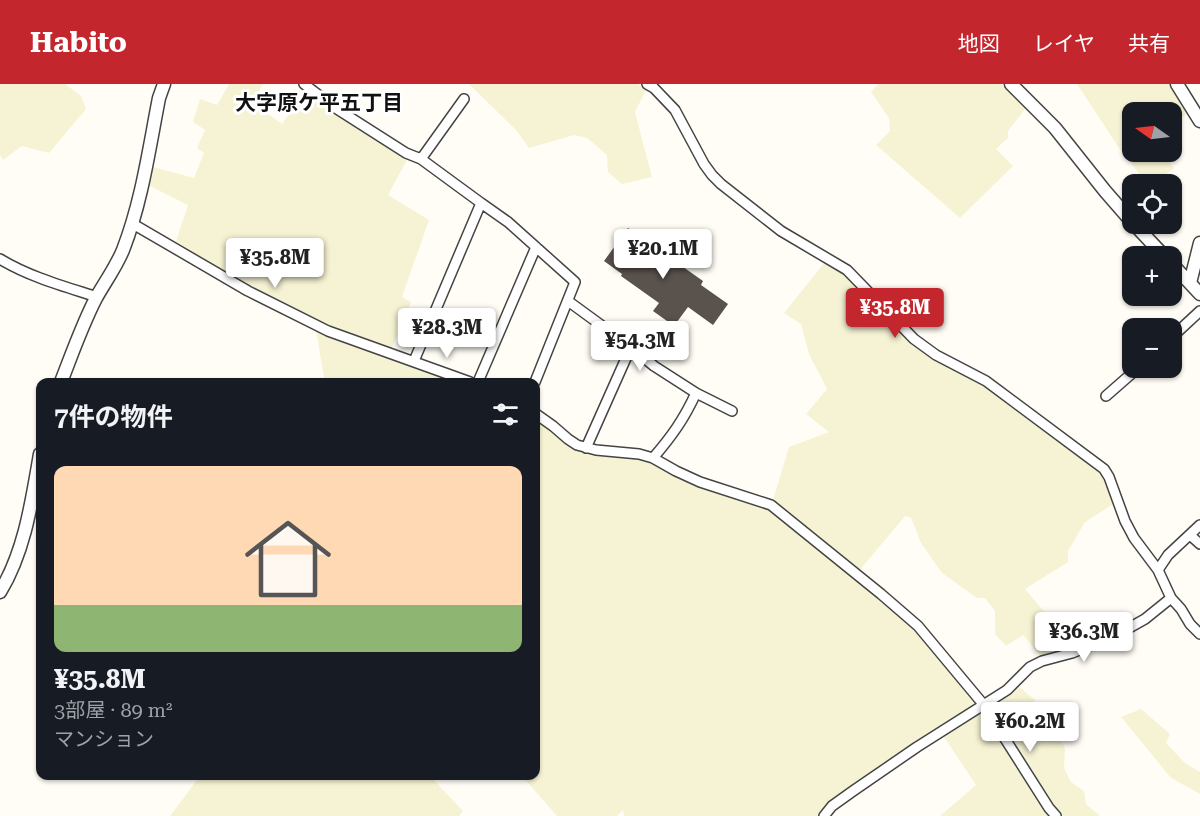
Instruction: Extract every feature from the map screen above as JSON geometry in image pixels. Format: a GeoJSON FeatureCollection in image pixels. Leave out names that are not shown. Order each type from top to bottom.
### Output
{"type":"FeatureCollection","features":[{"type":"Feature","properties":{"kind":"street"},"geometry":{"type":"LineString","coordinates":[[63,378],[96,297],[122,253],[133,224],[159,98],[164,84]]}},
{"type":"Feature","properties":{"kind":"street"},"geometry":{"type":"LineString","coordinates":[[304,84],[406,153],[421,159],[508,222],[575,282],[537,378]]}},
{"type":"Feature","properties":{"kind":"street"},"geometry":{"type":"LineString","coordinates":[[647,84],[654,88],[675,110],[704,164],[721,184],[781,231],[847,270],[924,348],[986,381],[1104,469],[1134,538],[1158,570],[1170,598],[1200,634]]}},
{"type":"Feature","properties":{"kind":"street"},"geometry":{"type":"LineString","coordinates":[[1011,84],[1055,128],[1122,210]]}},
{"type":"Feature","properties":{"kind":"street"},"geometry":{"type":"LineString","coordinates":[[1177,84],[1200,120]]}},
{"type":"Feature","properties":{"kind":"street"},"geometry":{"type":"LineString","coordinates":[[421,159],[464,99]]}},
{"type":"Feature","properties":{"kind":"street"},"geometry":{"type":"LineString","coordinates":[[414,361],[481,203]]}},
{"type":"Feature","properties":{"kind":"street"},"geometry":{"type":"LineString","coordinates":[[133,224],[249,291],[328,331],[459,378]]}},
{"type":"Feature","properties":{"kind":"street"},"geometry":{"type":"LineString","coordinates":[[1143,234],[1155,246]]}},
{"type":"Feature","properties":{"kind":"street"},"geometry":{"type":"LineString","coordinates":[[1190,284],[1200,243]]}},
{"type":"Feature","properties":{"kind":"street"},"geometry":{"type":"LineString","coordinates":[[480,378],[536,247]]}},
{"type":"Feature","properties":{"kind":"street"},"geometry":{"type":"LineString","coordinates":[[0,259],[35,277],[96,297]]}},
{"type":"Feature","properties":{"kind":"street"},"geometry":{"type":"LineString","coordinates":[[1182,275],[1200,294]]}},
{"type":"Feature","properties":{"kind":"street"},"geometry":{"type":"LineString","coordinates":[[568,301],[654,366],[696,393],[732,411]]}},
{"type":"Feature","properties":{"kind":"street"},"geometry":{"type":"LineString","coordinates":[[1182,328],[1200,311]]}},
{"type":"Feature","properties":{"kind":"street"},"geometry":{"type":"LineString","coordinates":[[586,448],[631,347]]}},
{"type":"Feature","properties":{"kind":"street"},"geometry":{"type":"LineString","coordinates":[[1106,396],[1127,378]]}},
{"type":"Feature","properties":{"kind":"street"},"geometry":{"type":"LineString","coordinates":[[653,458],[674,434],[696,393]]}},
{"type":"Feature","properties":{"kind":"street"},"geometry":{"type":"LineString","coordinates":[[540,417],[577,445],[653,458],[700,482],[771,505],[912,620],[983,704],[1056,816]]}},
{"type":"Feature","properties":{"kind":"street"},"geometry":{"type":"LineString","coordinates":[[0,592],[15,560],[23,535],[36,478]]}},
{"type":"Feature","properties":{"kind":"street"},"geometry":{"type":"LineString","coordinates":[[1158,570],[1168,555],[1200,525]]}},
{"type":"Feature","properties":{"kind":"street"},"geometry":{"type":"LineString","coordinates":[[1190,535],[1200,544]]}},
{"type":"Feature","properties":{"kind":"street"},"geometry":{"type":"LineString","coordinates":[[824,816],[832,806],[853,791],[1007,690],[1030,667],[1120,633],[1145,619],[1170,598]]}},
{"type":"Feature","properties":{"kind":"shaded area"},"geometry":{"type":"Polygon","coordinates":[[[0,84],[65,84],[81,96],[86,109],[49,153],[22,146],[3,160],[0,155],[0,84]]]}},
{"type":"Feature","properties":{"kind":"shaded area"},"geometry":{"type":"Polygon","coordinates":[[[229,84],[263,84],[252,102],[282,124],[304,91],[408,158],[388,195],[429,220],[402,297],[411,302],[391,350],[339,332],[250,288],[176,241],[188,205],[148,185],[153,167],[194,178],[204,153],[197,148],[205,130],[193,122],[200,99],[217,105],[229,84]]]}},
{"type":"Feature","properties":{"kind":"shaded area"},"geometry":{"type":"Polygon","coordinates":[[[469,84],[638,84],[646,90],[635,112],[652,177],[622,184],[608,172],[607,155],[587,138],[574,135],[529,148],[517,131],[469,84]]]}},
{"type":"Feature","properties":{"kind":"shaded area"},"geometry":{"type":"Polygon","coordinates":[[[878,84],[1001,84],[1026,108],[1008,131],[1008,138],[996,149],[1013,166],[960,218],[876,145],[890,131],[889,118],[871,92],[878,84]]]}},
{"type":"Feature","properties":{"kind":"shaded area"},"geometry":{"type":"Polygon","coordinates":[[[1077,84],[1169,84],[1181,102],[1122,102],[1122,152],[1077,84]]]}},
{"type":"Feature","properties":{"kind":"shaded area"},"geometry":{"type":"Polygon","coordinates":[[[1182,104],[1188,113],[1182,117],[1182,104]]]}},
{"type":"Feature","properties":{"kind":"shaded area"},"geometry":{"type":"Polygon","coordinates":[[[1130,162],[1170,162],[1174,168],[1166,174],[1139,174],[1130,162]]]}},
{"type":"Feature","properties":{"kind":"shaded area"},"geometry":{"type":"Polygon","coordinates":[[[825,262],[845,272],[909,338],[975,377],[1102,471],[1115,503],[1085,522],[1068,551],[1068,562],[1025,589],[1075,648],[1041,656],[1023,635],[1006,646],[995,634],[995,611],[985,598],[977,598],[942,573],[921,543],[911,518],[905,516],[858,572],[772,503],[789,447],[829,432],[806,414],[827,389],[809,354],[801,324],[784,313],[825,262]]]}},
{"type":"Feature","properties":{"kind":"shaded area"},"geometry":{"type":"Polygon","coordinates":[[[316,330],[450,378],[324,378],[316,330]]]}},
{"type":"Feature","properties":{"kind":"shaded area"},"geometry":{"type":"Polygon","coordinates":[[[540,422],[573,448],[590,454],[652,462],[766,507],[914,627],[976,701],[974,706],[822,816],[624,816],[623,810],[617,816],[557,816],[526,780],[540,780],[540,422]]]}},
{"type":"Feature","properties":{"kind":"shaded area"},"geometry":{"type":"Polygon","coordinates":[[[1018,686],[1035,700],[1033,714],[1056,732],[1065,748],[1064,768],[1071,782],[1084,791],[1086,804],[1100,816],[1060,816],[994,718],[993,705],[1008,696],[1018,686]]]}},
{"type":"Feature","properties":{"kind":"shaded area"},"geometry":{"type":"Polygon","coordinates":[[[1141,709],[1170,734],[1166,743],[1185,763],[1200,772],[1200,794],[1171,778],[1121,717],[1141,709]]]}},
{"type":"Feature","properties":{"kind":"shaded area"},"geometry":{"type":"Polygon","coordinates":[[[978,711],[983,711],[1051,816],[940,816],[976,785],[942,734],[978,711]]]}},
{"type":"Feature","properties":{"kind":"shaded area"},"geometry":{"type":"Polygon","coordinates":[[[197,780],[434,780],[463,811],[459,816],[170,816],[197,780]]]}},
{"type":"Feature","properties":{"kind":"building"},"geometry":{"type":"Polygon","coordinates":[[[628,228],[703,281],[701,285],[728,304],[713,325],[688,307],[674,326],[653,311],[659,303],[604,261],[628,228]]]}},
{"type":"Feature","properties":{"kind":"district","name":"大字原ケ平五丁目"},"geometry":{"type":"Point","coordinates":[319,103]}}]}
